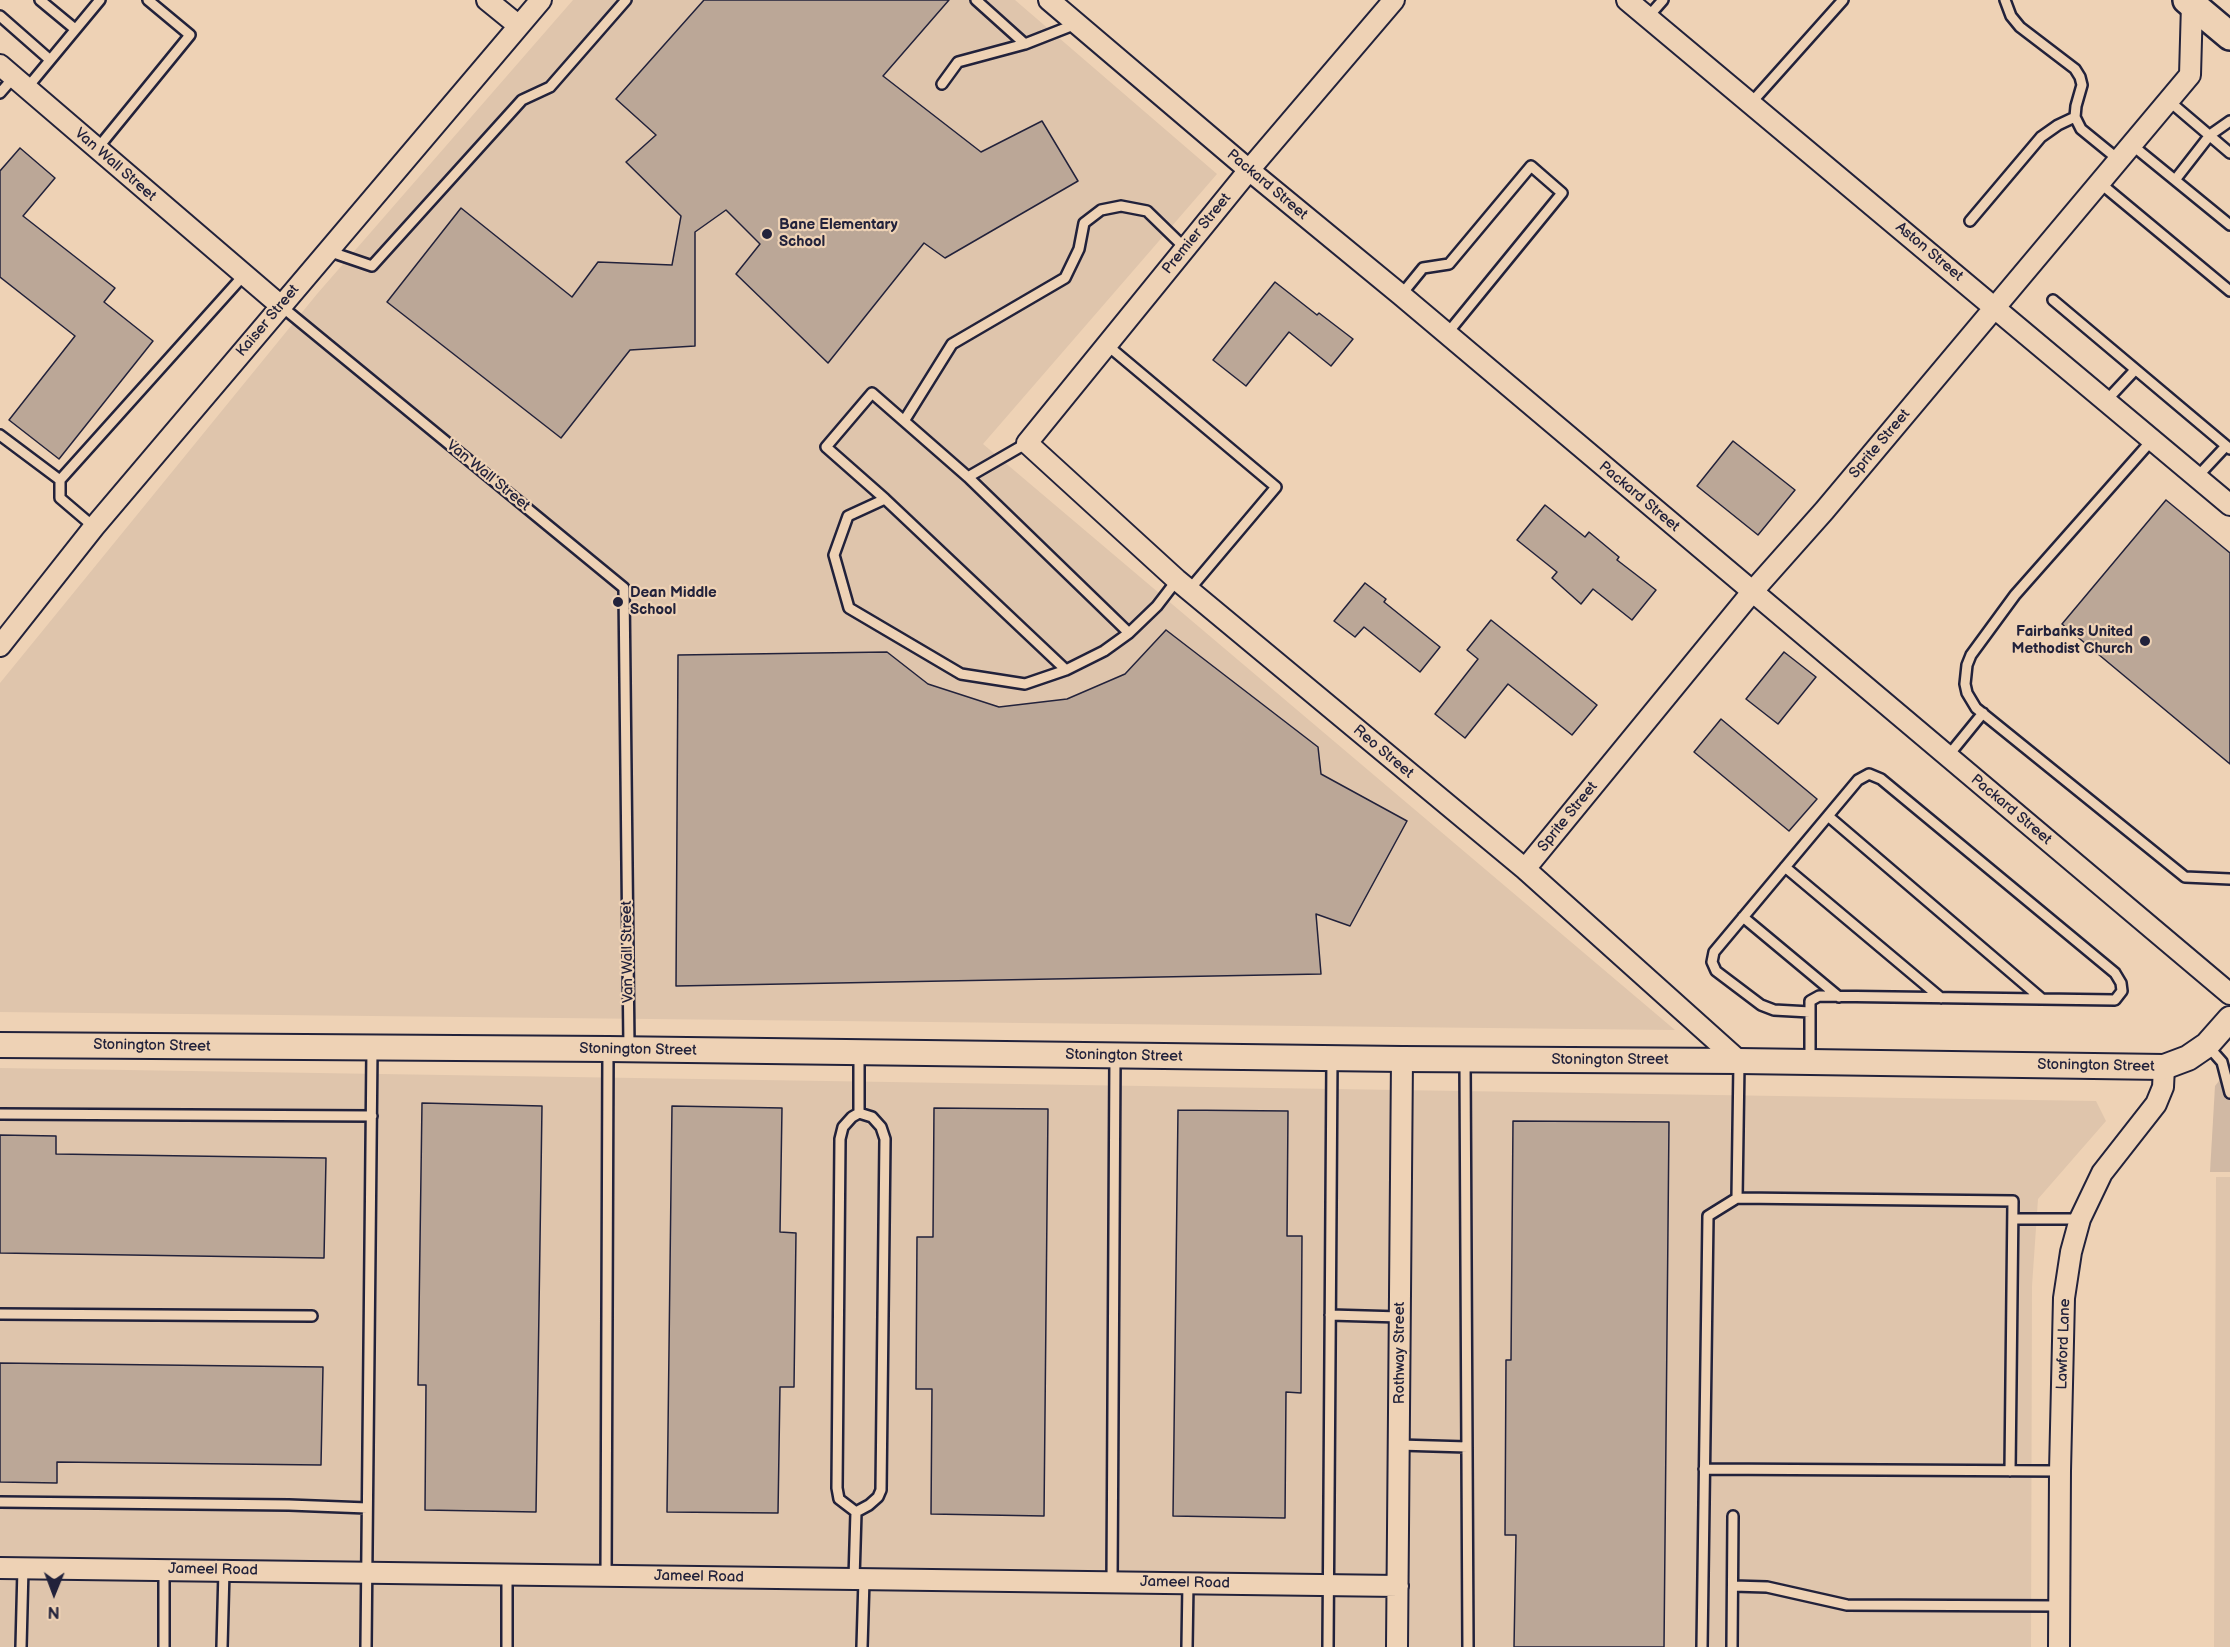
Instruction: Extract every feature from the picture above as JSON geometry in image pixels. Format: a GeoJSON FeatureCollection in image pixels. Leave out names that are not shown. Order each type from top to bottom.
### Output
{"type":"FeatureCollection","features":[{"type":"Feature","properties":{"kind":"main road"},"geometry":{"type":"LineString","coordinates":[[2191,1],[2230,36]]}},
{"type":"Feature","properties":{"kind":"street"},"geometry":{"type":"LineString","coordinates":[[487,0],[519,26]]}},
{"type":"Feature","properties":{"kind":"street","name":"Kaiser Street"},"geometry":{"type":"LineString","coordinates":[[0,646],[94,526],[541,0]]}},
{"type":"Feature","properties":{"kind":"street","name":"Packard Street"},"geometry":{"type":"LineString","coordinates":[[1049,0],[2230,994]]}},
{"type":"Feature","properties":{"kind":"street","name":"Premier Street"},"geometry":{"type":"LineString","coordinates":[[1027,443],[1249,170],[1394,0]]}},
{"type":"Feature","properties":{"kind":"street","name":"Aston Street"},"geometry":{"type":"LineString","coordinates":[[1627,0],[2230,505]]}},
{"type":"Feature","properties":{"kind":"street","name":"Sprite Street"},"geometry":{"type":"LineString","coordinates":[[1525,869],[1752,592],[1824,511],[2190,75],[2191,1]]}},
{"type":"Feature","properties":{"kind":"street","name":"Van Wall Street"},"geometry":{"type":"LineString","coordinates":[[14,77],[281,306]]}},
{"type":"Feature","properties":{"kind":"street","name":"Reo Street"},"geometry":{"type":"LineString","coordinates":[[1027,443],[1183,585],[1525,869],[1739,1061]]}},
{"type":"Feature","properties":{"kind":"street","name":"Stonington Street"},"geometry":{"type":"LineString","coordinates":[[0,1045],[2164,1067],[2188,1058],[2207,1045],[2230,1019]]}},
{"type":"Feature","properties":{"kind":"street","name":"Rothway Street"},"geometry":{"type":"LineString","coordinates":[[1397,1647],[1402,1059]]}},
{"type":"Feature","properties":{"kind":"street","name":"Lawford Lane"},"geometry":{"type":"LineString","coordinates":[[2059,1647],[2064,1298],[2071,1252],[2080,1220],[2102,1173],[2156,1104],[2163,1087],[2164,1067]]}},
{"type":"Feature","properties":{"kind":"street","name":"Jameel Road"},"geometry":{"type":"LineString","coordinates":[[0,1568],[1398,1586]]}},
{"type":"Feature","properties":{"kind":"lane"},"geometry":{"type":"LineString","coordinates":[[40,0],[75,29]]}},
{"type":"Feature","properties":{"kind":"lane"},"geometry":{"type":"LineString","coordinates":[[0,93],[14,77],[49,59],[99,0]]}},
{"type":"Feature","properties":{"kind":"lane"},"geometry":{"type":"LineString","coordinates":[[97,149],[190,35],[148,0]]}},
{"type":"Feature","properties":{"kind":"lane"},"geometry":{"type":"LineString","coordinates":[[328,251],[372,266],[522,100],[550,87],[627,0]]}},
{"type":"Feature","properties":{"kind":"lane"},"geometry":{"type":"LineString","coordinates":[[976,0],[1025,44]]}},
{"type":"Feature","properties":{"kind":"lane"},"geometry":{"type":"LineString","coordinates":[[1648,17],[1663,0]]}},
{"type":"Feature","properties":{"kind":"lane"},"geometry":{"type":"LineString","coordinates":[[1751,103],[1843,0]]}},
{"type":"Feature","properties":{"kind":"lane"},"geometry":{"type":"LineString","coordinates":[[2005,0],[2011,16],[2020,27],[2075,69],[2082,85],[2075,117],[2081,129],[2119,160]]}},
{"type":"Feature","properties":{"kind":"lane"},"geometry":{"type":"LineString","coordinates":[[0,16],[49,59]]}},
{"type":"Feature","properties":{"kind":"lane"},"geometry":{"type":"LineString","coordinates":[[942,84],[958,62],[1025,44],[1077,24]]}},
{"type":"Feature","properties":{"kind":"lane"},"geometry":{"type":"LineString","coordinates":[[2169,101],[2230,153]]}},
{"type":"Feature","properties":{"kind":"lane"},"geometry":{"type":"LineString","coordinates":[[1970,221],[2041,137],[2075,117]]}},
{"type":"Feature","properties":{"kind":"lane"},"geometry":{"type":"LineString","coordinates":[[2175,180],[2210,135],[2230,121]]}},
{"type":"Feature","properties":{"kind":"lane"},"geometry":{"type":"LineString","coordinates":[[2133,145],[2230,225]]}},
{"type":"Feature","properties":{"kind":"lane"},"geometry":{"type":"LineString","coordinates":[[1401,295],[1423,268],[1449,264],[1531,166],[1562,193],[1446,334]]}},
{"type":"Feature","properties":{"kind":"lane"},"geometry":{"type":"LineString","coordinates":[[2100,183],[2230,291]]}},
{"type":"Feature","properties":{"kind":"lane"},"geometry":{"type":"LineString","coordinates":[[904,421],[952,344],[1065,278],[1079,249],[1084,223],[1101,210],[1121,206],[1146,211],[1185,248]]}},
{"type":"Feature","properties":{"kind":"lane"},"geometry":{"type":"LineString","coordinates":[[94,526],[60,498],[60,480],[244,275]]}},
{"type":"Feature","properties":{"kind":"lane"},"geometry":{"type":"LineString","coordinates":[[2053,300],[2228,447],[2197,477]]}},
{"type":"Feature","properties":{"kind":"lane","name":"Van Wall Street"},"geometry":{"type":"LineString","coordinates":[[281,306],[624,588],[619,1050],[606,1576]]}},
{"type":"Feature","properties":{"kind":"lane"},"geometry":{"type":"LineString","coordinates":[[885,499],[848,516],[834,555],[849,608],[961,674],[1025,684],[1066,670],[1104,651],[1129,633],[1183,585],[1276,487],[1107,345]]}},
{"type":"Feature","properties":{"kind":"lane"},"geometry":{"type":"LineString","coordinates":[[2106,401],[2135,370]]}},
{"type":"Feature","properties":{"kind":"lane"},"geometry":{"type":"LineString","coordinates":[[1066,670],[885,499],[826,447],[872,393],[968,477],[1129,633]]}},
{"type":"Feature","properties":{"kind":"lane"},"geometry":{"type":"LineString","coordinates":[[0,435],[60,480]]}},
{"type":"Feature","properties":{"kind":"lane"},"geometry":{"type":"LineString","coordinates":[[2152,440],[2015,595],[1971,655],[1967,665],[1965,684],[1967,693],[1976,708],[2185,877],[2230,879]]}},
{"type":"Feature","properties":{"kind":"lane"},"geometry":{"type":"LineString","coordinates":[[968,477],[1027,443]]}},
{"type":"Feature","properties":{"kind":"lane"},"geometry":{"type":"LineString","coordinates":[[1948,756],[1983,713]]}},
{"type":"Feature","properties":{"kind":"lane"},"geometry":{"type":"LineString","coordinates":[[1810,1012],[1774,1010],[1761,1005],[1716,970],[1712,962],[1714,952],[1858,780],[1869,774],[1881,779],[2115,973],[2121,983],[2122,991],[2115,1000],[1819,996],[1810,1001],[1810,1012],[1810,1062]]}},
{"type":"Feature","properties":{"kind":"lane"},"geometry":{"type":"LineString","coordinates":[[1828,816],[2042,999]]}},
{"type":"Feature","properties":{"kind":"lane"},"geometry":{"type":"LineString","coordinates":[[1785,867],[1941,998]]}},
{"type":"Feature","properties":{"kind":"lane"},"geometry":{"type":"LineString","coordinates":[[1743,917],[1839,997]]}},
{"type":"Feature","properties":{"kind":"lane"},"geometry":{"type":"LineString","coordinates":[[2207,1045],[2222,1062],[2230,1093]]}},
{"type":"Feature","properties":{"kind":"lane"},"geometry":{"type":"LineString","coordinates":[[366,1647],[372,1048]]}},
{"type":"Feature","properties":{"kind":"lane"},"geometry":{"type":"LineString","coordinates":[[856,1512],[839,1499],[837,1488],[840,1151],[843,1127],[859,1113],[859,1053]]}},
{"type":"Feature","properties":{"kind":"lane"},"geometry":{"type":"LineString","coordinates":[[1112,1582],[1115,1056]]}},
{"type":"Feature","properties":{"kind":"lane"},"geometry":{"type":"LineString","coordinates":[[1328,1647],[1332,1058]]}},
{"type":"Feature","properties":{"kind":"lane"},"geometry":{"type":"LineString","coordinates":[[1465,1059],[1468,1647]]}},
{"type":"Feature","properties":{"kind":"lane"},"geometry":{"type":"LineString","coordinates":[[1737,1198],[1739,1061]]}},
{"type":"Feature","properties":{"kind":"lane"},"geometry":{"type":"LineString","coordinates":[[856,1512],[869,1505],[878,1497],[881,1490],[885,1139],[881,1127],[872,1117],[859,1113]]}},
{"type":"Feature","properties":{"kind":"lane"},"geometry":{"type":"LineString","coordinates":[[0,1114],[372,1116]]}},
{"type":"Feature","properties":{"kind":"lane"},"geometry":{"type":"LineString","coordinates":[[1702,1647],[1708,1216],[1737,1198],[2013,1201],[2010,1470]]}},
{"type":"Feature","properties":{"kind":"lane"},"geometry":{"type":"LineString","coordinates":[[2013,1219],[2080,1220]]}},
{"type":"Feature","properties":{"kind":"lane"},"geometry":{"type":"LineString","coordinates":[[0,1314],[312,1316]]}},
{"type":"Feature","properties":{"kind":"lane"},"geometry":{"type":"LineString","coordinates":[[1330,1315],[1401,1317]]}},
{"type":"Feature","properties":{"kind":"lane"},"geometry":{"type":"LineString","coordinates":[[1400,1446],[1467,1447]]}},
{"type":"Feature","properties":{"kind":"lane"},"geometry":{"type":"LineString","coordinates":[[1704,1469],[2060,1471]]}},
{"type":"Feature","properties":{"kind":"lane"},"geometry":{"type":"LineString","coordinates":[[0,1502],[289,1504],[368,1508]]}},
{"type":"Feature","properties":{"kind":"lane"},"geometry":{"type":"LineString","coordinates":[[856,1512],[862,1647]]}},
{"type":"Feature","properties":{"kind":"lane"},"geometry":{"type":"LineString","coordinates":[[1732,1647],[1733,1516]]}},
{"type":"Feature","properties":{"kind":"lane"},"geometry":{"type":"LineString","coordinates":[[21,1647],[22,1568]]}},
{"type":"Feature","properties":{"kind":"lane"},"geometry":{"type":"LineString","coordinates":[[164,1570],[164,1647]]}},
{"type":"Feature","properties":{"kind":"lane"},"geometry":{"type":"LineString","coordinates":[[222,1647],[224,1570]]}},
{"type":"Feature","properties":{"kind":"lane"},"geometry":{"type":"LineString","coordinates":[[507,1574],[507,1647]]}},
{"type":"Feature","properties":{"kind":"lane"},"geometry":{"type":"LineString","coordinates":[[1187,1647],[1188,1583]]}},
{"type":"Feature","properties":{"kind":"lane"},"geometry":{"type":"LineString","coordinates":[[1733,1586],[1767,1587],[1847,1605],[2059,1606]]}},
{"type":"Feature","properties":{"kind":"shaded area","name":"Dean Middle School"},"geometry":{"type":"Polygon","coordinates":[[[573,0],[1015,0],[1217,174],[983,444],[1675,1030],[0,1012],[0,683],[317,294],[573,0]]]}},
{"type":"Feature","properties":{"kind":"shaded area"},"geometry":{"type":"Polygon","coordinates":[[[2230,1067],[2230,1172],[2210,1172],[2215,1086],[2230,1067]]]}},
{"type":"Feature","properties":{"kind":"shaded area"},"geometry":{"type":"Polygon","coordinates":[[[0,1068],[2096,1101],[2106,1121],[2038,1199],[2032,1286],[2031,1647],[0,1647],[0,1068]]]}},
{"type":"Feature","properties":{"kind":"shaded area"},"geometry":{"type":"Polygon","coordinates":[[[2216,1177],[2230,1177],[2230,1647],[2214,1647],[2216,1177]]]}},
{"type":"Feature","properties":{"kind":"building"},"geometry":{"type":"Polygon","coordinates":[[[704,0],[949,0],[883,76],[981,152],[1042,121],[1078,181],[945,258],[924,243],[828,363],[736,274],[760,244],[726,210],[695,232],[695,346],[630,350],[561,438],[387,302],[461,208],[572,297],[598,262],[672,265],[681,216],[626,162],[656,135],[616,99],[704,0]]]}},
{"type":"Feature","properties":{"kind":"building"},"geometry":{"type":"Polygon","coordinates":[[[20,148],[55,178],[23,216],[115,288],[104,302],[153,341],[59,459],[9,420],[75,336],[0,277],[0,171],[20,148]]]}},
{"type":"Feature","properties":{"kind":"building"},"geometry":{"type":"Polygon","coordinates":[[[1275,282],[1317,315],[1319,313],[1353,339],[1331,366],[1289,332],[1246,386],[1213,360],[1275,282]]]}},
{"type":"Feature","properties":{"kind":"building"},"geometry":{"type":"Polygon","coordinates":[[[1733,441],[1795,490],[1758,535],[1697,486],[1733,441]]]}},
{"type":"Feature","properties":{"kind":"building"},"geometry":{"type":"Polygon","coordinates":[[[2166,500],[2230,553],[2230,764],[2062,624],[2166,500]]]}},
{"type":"Feature","properties":{"kind":"building"},"geometry":{"type":"Polygon","coordinates":[[[1545,505],[1585,537],[1589,532],[1619,557],[1617,560],[1656,590],[1632,620],[1593,589],[1581,604],[1552,578],[1557,572],[1517,540],[1545,505]]]}},
{"type":"Feature","properties":{"kind":"building"},"geometry":{"type":"Polygon","coordinates":[[[1365,583],[1386,599],[1384,602],[1440,647],[1420,672],[1364,627],[1355,637],[1334,621],[1365,583]]]}},
{"type":"Feature","properties":{"kind":"building"},"geometry":{"type":"Polygon","coordinates":[[[1491,620],[1597,705],[1572,735],[1508,684],[1465,738],[1435,714],[1478,659],[1467,650],[1491,620]]]}},
{"type":"Feature","properties":{"kind":"building"},"geometry":{"type":"Polygon","coordinates":[[[1166,630],[1318,747],[1321,774],[1407,821],[1350,926],[1316,914],[1321,974],[676,986],[678,655],[887,652],[928,684],[999,707],[1067,699],[1125,674],[1166,630]]]}},
{"type":"Feature","properties":{"kind":"building"},"geometry":{"type":"Polygon","coordinates":[[[1784,652],[1816,677],[1778,724],[1746,699],[1784,652]]]}},
{"type":"Feature","properties":{"kind":"building"},"geometry":{"type":"Polygon","coordinates":[[[1721,719],[1817,799],[1789,831],[1694,752],[1721,719]]]}},
{"type":"Feature","properties":{"kind":"building"},"geometry":{"type":"Polygon","coordinates":[[[422,1103],[542,1106],[536,1512],[425,1510],[426,1385],[418,1385],[422,1103]]]}},
{"type":"Feature","properties":{"kind":"building"},"geometry":{"type":"Polygon","coordinates":[[[672,1106],[782,1108],[780,1232],[796,1233],[794,1387],[780,1387],[778,1513],[667,1512],[672,1106]]]}},
{"type":"Feature","properties":{"kind":"building"},"geometry":{"type":"Polygon","coordinates":[[[934,1108],[1048,1109],[1044,1516],[931,1514],[932,1389],[916,1389],[917,1237],[933,1237],[934,1108]]]}},
{"type":"Feature","properties":{"kind":"building"},"geometry":{"type":"Polygon","coordinates":[[[1178,1110],[1288,1111],[1287,1236],[1302,1236],[1301,1393],[1286,1392],[1285,1518],[1173,1516],[1178,1110]]]}},
{"type":"Feature","properties":{"kind":"building"},"geometry":{"type":"Polygon","coordinates":[[[1513,1121],[1669,1122],[1664,1647],[1514,1647],[1516,1535],[1505,1535],[1506,1360],[1511,1360],[1513,1121]]]}},
{"type":"Feature","properties":{"kind":"building"},"geometry":{"type":"Polygon","coordinates":[[[0,1135],[56,1136],[56,1154],[326,1158],[324,1258],[0,1253],[0,1135]]]}},
{"type":"Feature","properties":{"kind":"building"},"geometry":{"type":"Polygon","coordinates":[[[0,1363],[323,1367],[321,1465],[57,1462],[57,1483],[0,1482],[0,1363]]]}},
{"type":"Feature","properties":{"kind":"place","name":"Bane Elementary School"},"geometry":{"type":"Point","coordinates":[767,234]}},
{"type":"Feature","properties":{"kind":"place","name":"Dean Middle School"},"geometry":{"type":"Point","coordinates":[618,602]}},
{"type":"Feature","properties":{"kind":"place","name":"Fairbanks United Methodist Church"},"geometry":{"type":"Point","coordinates":[2145,641]}}]}
